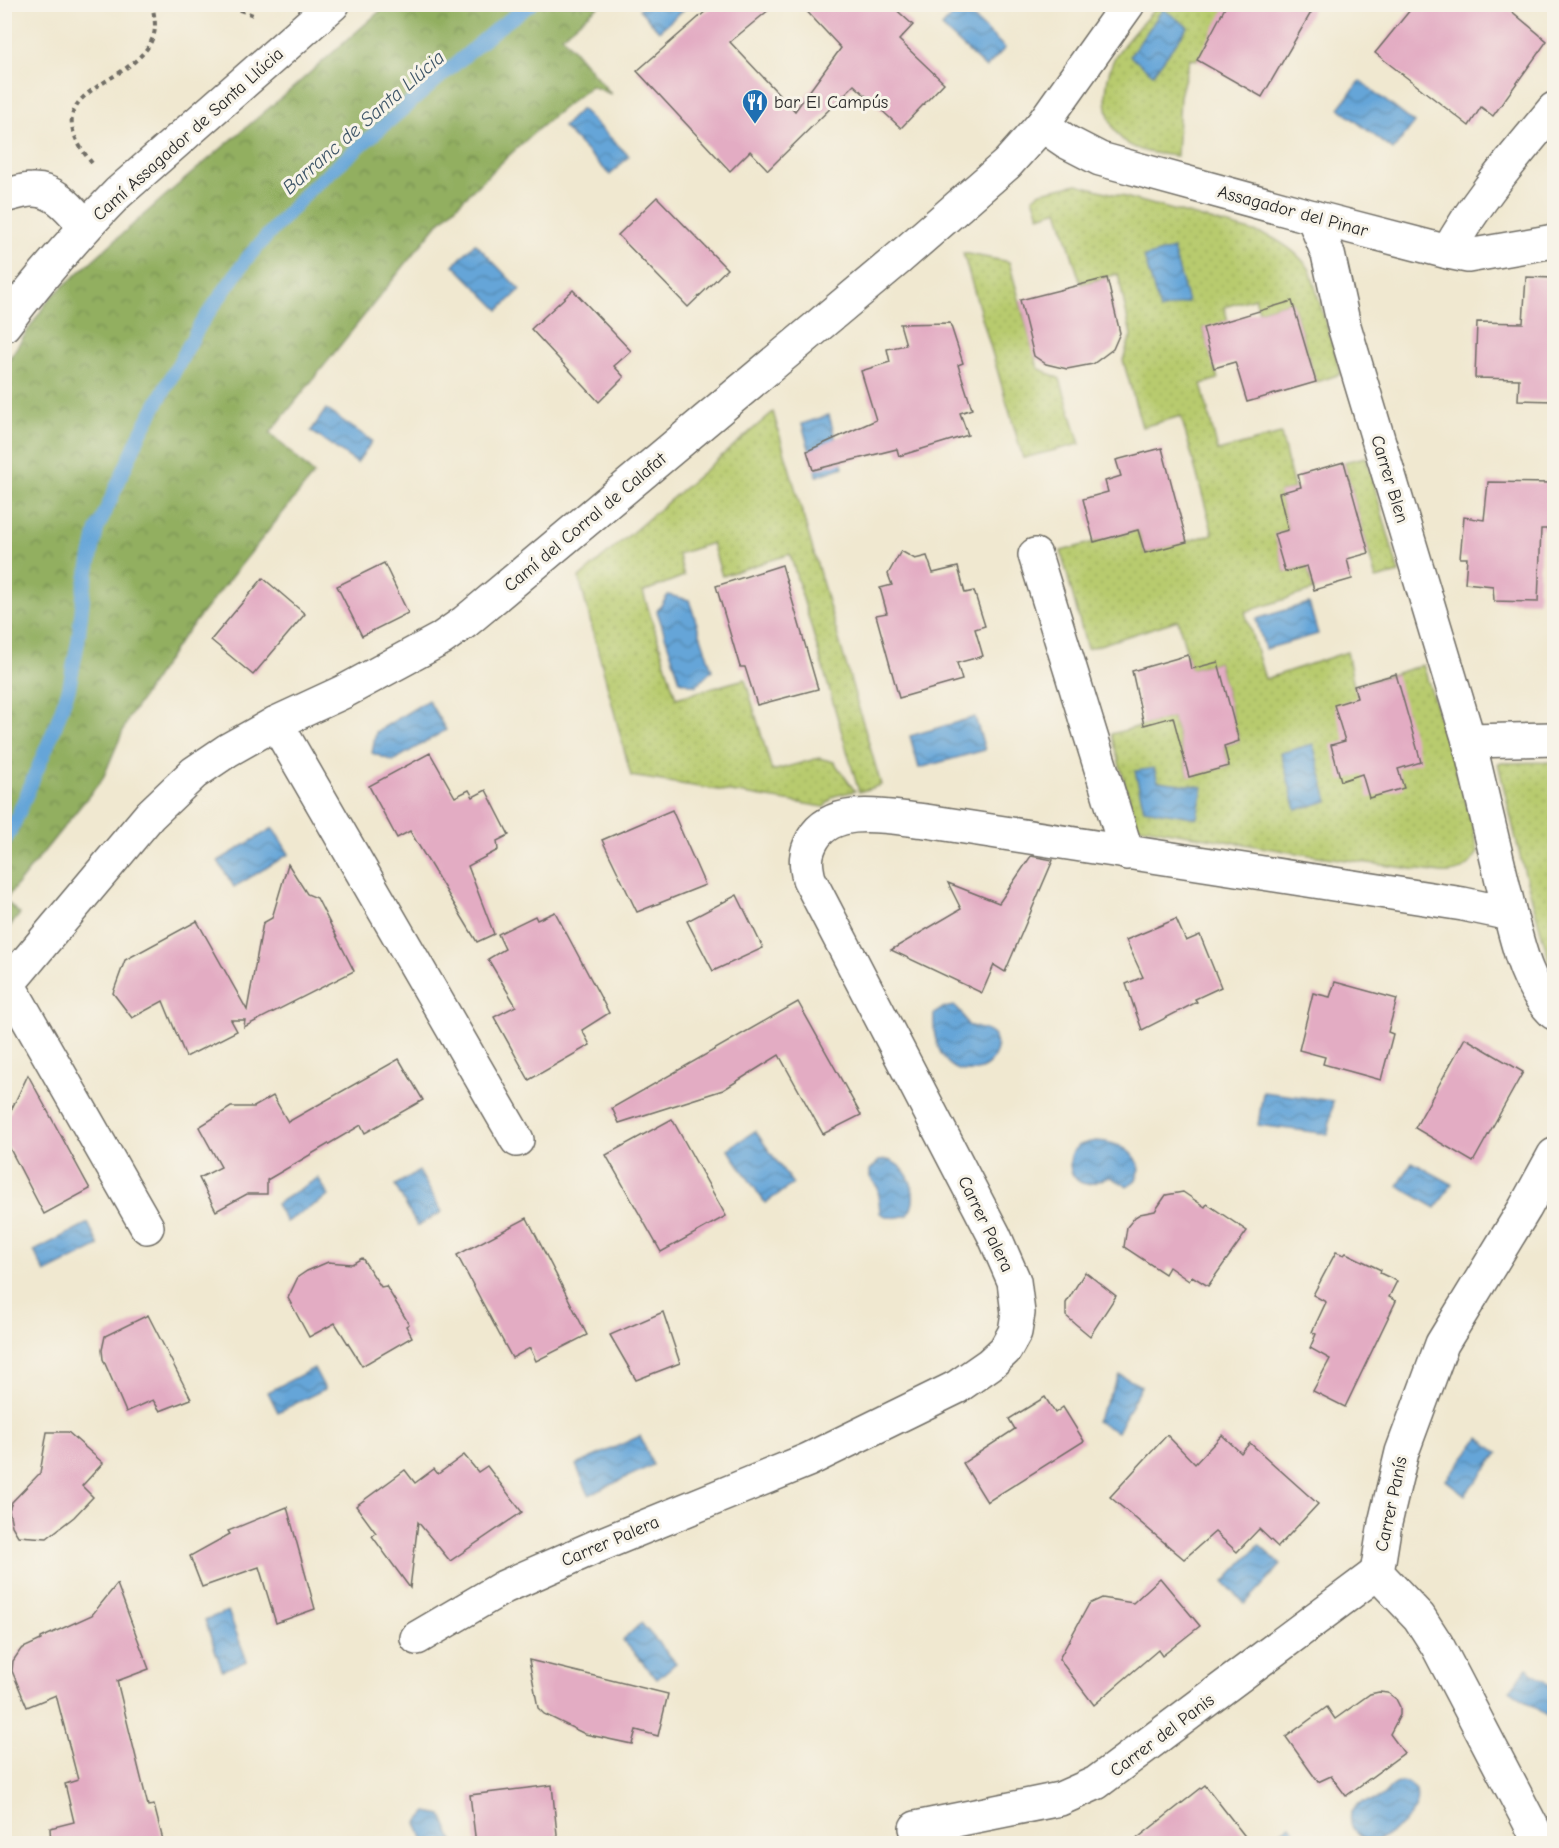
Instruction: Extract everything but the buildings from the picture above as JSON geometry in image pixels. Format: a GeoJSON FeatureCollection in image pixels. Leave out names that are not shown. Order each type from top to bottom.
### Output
{"type":"FeatureCollection","features":[{"type":"Feature","properties":{"kind":"street","name":"Camí Assagador de Santa Llúcia"},"geometry":{"type":"LineString","coordinates":[[4,325],[41,276],[85,226],[118,194],[333,4]]}},
{"type":"Feature","properties":{"kind":"street","name":"Camí del Corral de Calafat"},"geometry":{"type":"LineString","coordinates":[[6,986],[150,815],[195,773],[276,723],[343,692],[441,639],[465,622],[1007,165],[1042,125],[1128,4]]}},
{"type":"Feature","properties":{"kind":"street"},"geometry":{"type":"LineString","coordinates":[[1448,252],[1462,226],[1554,109]]}},
{"type":"Feature","properties":{"kind":"street","name":"Assagador del Pinar"},"geometry":{"type":"LineString","coordinates":[[1042,125],[1066,142],[1100,159],[1313,218],[1448,252],[1468,256],[1554,241]]}},
{"type":"Feature","properties":{"kind":"street"},"geometry":{"type":"LineString","coordinates":[[4,196],[32,190],[51,194],[67,205],[85,226]]}},
{"type":"Feature","properties":{"kind":"street","name":"Carrer Blen"},"geometry":{"type":"LineString","coordinates":[[1313,218],[1328,254],[1344,326],[1469,741],[1510,914]]}},
{"type":"Feature","properties":{"kind":"street"},"geometry":{"type":"LineString","coordinates":[[1035,555],[1127,853]]}},
{"type":"Feature","properties":{"kind":"street"},"geometry":{"type":"LineString","coordinates":[[276,723],[517,1140]]}},
{"type":"Feature","properties":{"kind":"street"},"geometry":{"type":"LineString","coordinates":[[1469,741],[1554,739]]}},
{"type":"Feature","properties":{"kind":"street","name":"Carrer Palera"},"geometry":{"type":"LineString","coordinates":[[417,1638],[504,1587],[595,1547],[808,1460],[957,1387],[1005,1350],[1014,1332],[1018,1313],[1014,1281],[994,1235],[809,879],[805,864],[808,849],[817,832],[834,819],[856,815],[926,821],[1463,904],[1510,914]]}},
{"type":"Feature","properties":{"kind":"street"},"geometry":{"type":"LineString","coordinates":[[1510,914],[1521,958],[1547,1006],[1554,1013]]}},
{"type":"Feature","properties":{"kind":"street"},"geometry":{"type":"LineString","coordinates":[[6,986],[147,1227]]}},
{"type":"Feature","properties":{"kind":"street","name":"Carrer Panís"},"geometry":{"type":"LineString","coordinates":[[1541,1844],[1437,1645],[1419,1617],[1377,1573],[1392,1490],[1402,1452],[1443,1344],[1525,1208],[1554,1155]]}},
{"type":"Feature","properties":{"kind":"street","name":"Carrer del Panis"},"geometry":{"type":"LineString","coordinates":[[916,1828],[1060,1799],[1096,1783],[1377,1573]]}},
{"type":"Feature","properties":{"kind":"path"},"geometry":{"type":"LineString","coordinates":[[118,194],[80,148],[71,125],[74,111],[87,94],[139,58],[148,48],[154,35],[155,20],[152,4]]}},
{"type":"Feature","properties":{"kind":"green space"},"geometry":{"type":"Polygon","coordinates":[[[387,5],[600,5],[562,36],[611,94],[591,86],[492,171],[436,226],[270,433],[314,474],[179,642],[128,719],[103,778],[5,900],[5,365],[49,299],[387,5]]]}},
{"type":"Feature","properties":{"kind":"green space"},"geometry":{"type":"Polygon","coordinates":[[[1158,5],[1234,5],[1197,60],[1190,58],[1180,96],[1177,156],[1145,151],[1128,144],[1118,135],[1112,124],[1106,98],[1114,59],[1158,5]]]}},
{"type":"Feature","properties":{"kind":"green space"},"geometry":{"type":"Polygon","coordinates":[[[1077,184],[1269,236],[1292,250],[1310,270],[1341,374],[1316,382],[1292,301],[1259,311],[1255,298],[1224,307],[1228,321],[1203,329],[1218,379],[1201,384],[1218,451],[1281,434],[1294,489],[1279,493],[1288,530],[1275,534],[1285,572],[1307,566],[1314,590],[1245,612],[1265,679],[1347,652],[1354,686],[1423,665],[1472,823],[1478,852],[1463,869],[1453,873],[1441,873],[1303,854],[1137,826],[1111,734],[1173,717],[1189,776],[1229,766],[1224,746],[1239,741],[1218,662],[1191,669],[1178,620],[1087,649],[1061,551],[1138,530],[1145,553],[1213,534],[1181,416],[1142,427],[1123,360],[1131,335],[1118,274],[1081,284],[1058,210],[1039,216],[1033,197],[1041,192],[1077,184]]]}},
{"type":"Feature","properties":{"kind":"green space"},"geometry":{"type":"Polygon","coordinates":[[[963,253],[1009,262],[1038,368],[1060,379],[1080,444],[1023,458],[963,253]]]}},
{"type":"Feature","properties":{"kind":"green space"},"geometry":{"type":"Polygon","coordinates":[[[773,412],[881,785],[859,792],[790,554],[722,576],[712,543],[678,554],[684,576],[643,592],[676,698],[745,679],[772,771],[819,758],[834,762],[855,791],[834,796],[824,807],[631,776],[579,578],[773,412]]]}},
{"type":"Feature","properties":{"kind":"green space"},"geometry":{"type":"Polygon","coordinates":[[[1366,457],[1399,573],[1376,579],[1344,462],[1366,457]]]}},
{"type":"Feature","properties":{"kind":"green space"},"geometry":{"type":"Polygon","coordinates":[[[1554,762],[1554,971],[1520,856],[1498,763],[1554,762]]]}},
{"type":"Feature","properties":{"kind":"green space"},"geometry":{"type":"Polygon","coordinates":[[[5,900],[20,914],[5,932],[5,900]]]}},
{"type":"Feature","properties":{"kind":"water"},"geometry":{"type":"Polygon","coordinates":[[[644,5],[689,5],[659,31],[639,9],[644,5]]]}},
{"type":"Feature","properties":{"kind":"water"},"geometry":{"type":"Polygon","coordinates":[[[961,6],[1005,48],[986,68],[942,27],[961,6]]]}},
{"type":"Feature","properties":{"kind":"water"},"geometry":{"type":"Polygon","coordinates":[[[1163,9],[1188,27],[1153,74],[1130,56],[1163,9]]]}},
{"type":"Feature","properties":{"kind":"water"},"geometry":{"type":"Polygon","coordinates":[[[1360,81],[1414,123],[1393,150],[1339,108],[1360,81]]]}},
{"type":"Feature","properties":{"kind":"water"},"geometry":{"type":"Polygon","coordinates":[[[581,109],[629,156],[610,175],[563,127],[581,109]]]}},
{"type":"Feature","properties":{"kind":"water"},"geometry":{"type":"Polygon","coordinates":[[[475,243],[520,290],[499,310],[454,265],[475,243]]]}},
{"type":"Feature","properties":{"kind":"water"},"geometry":{"type":"Polygon","coordinates":[[[1173,249],[1188,302],[1160,310],[1144,257],[1173,249]]]}},
{"type":"Feature","properties":{"kind":"water"},"geometry":{"type":"Polygon","coordinates":[[[326,409],[372,441],[357,463],[311,431],[326,409]]]}},
{"type":"Feature","properties":{"kind":"water"},"geometry":{"type":"Polygon","coordinates":[[[829,415],[843,467],[817,476],[802,424],[829,415]]]}},
{"type":"Feature","properties":{"kind":"water"},"geometry":{"type":"Polygon","coordinates":[[[668,595],[689,600],[712,670],[696,686],[680,681],[657,611],[668,595]]]}},
{"type":"Feature","properties":{"kind":"water"},"geometry":{"type":"Polygon","coordinates":[[[1309,603],[1318,634],[1265,649],[1256,619],[1309,603]]]}},
{"type":"Feature","properties":{"kind":"water"},"geometry":{"type":"Polygon","coordinates":[[[428,700],[446,730],[393,761],[372,753],[376,732],[428,700]]]}},
{"type":"Feature","properties":{"kind":"water"},"geometry":{"type":"Polygon","coordinates":[[[975,717],[985,750],[919,768],[910,736],[975,717]]]}},
{"type":"Feature","properties":{"kind":"water"},"geometry":{"type":"Polygon","coordinates":[[[1313,744],[1328,801],[1296,810],[1281,753],[1313,744]]]}},
{"type":"Feature","properties":{"kind":"water"},"geometry":{"type":"Polygon","coordinates":[[[1154,768],[1158,781],[1203,787],[1197,818],[1144,809],[1135,771],[1154,768]]]}},
{"type":"Feature","properties":{"kind":"water"},"geometry":{"type":"Polygon","coordinates":[[[273,828],[289,854],[234,887],[218,861],[273,828]]]}},
{"type":"Feature","properties":{"kind":"water"},"geometry":{"type":"Polygon","coordinates":[[[954,1006],[961,1012],[968,1025],[988,1031],[995,1038],[997,1048],[994,1058],[981,1069],[958,1070],[943,1057],[938,1047],[934,1014],[943,1008],[954,1006]]]}},
{"type":"Feature","properties":{"kind":"water"},"geometry":{"type":"Polygon","coordinates":[[[1263,1092],[1333,1101],[1328,1134],[1258,1125],[1263,1092]]]}},
{"type":"Feature","properties":{"kind":"water"},"geometry":{"type":"Polygon","coordinates":[[[755,1131],[793,1184],[765,1203],[728,1149],[755,1131]]]}},
{"type":"Feature","properties":{"kind":"water"},"geometry":{"type":"Polygon","coordinates":[[[1096,1141],[1118,1145],[1134,1156],[1140,1169],[1136,1180],[1127,1186],[1110,1177],[1087,1184],[1076,1179],[1070,1168],[1074,1150],[1080,1145],[1096,1141]]]}},
{"type":"Feature","properties":{"kind":"water"},"geometry":{"type":"Polygon","coordinates":[[[888,1160],[902,1169],[911,1183],[913,1199],[908,1215],[893,1217],[880,1213],[878,1188],[870,1177],[870,1170],[879,1161],[888,1160]]]}},
{"type":"Feature","properties":{"kind":"water"},"geometry":{"type":"Polygon","coordinates":[[[1412,1162],[1452,1184],[1436,1208],[1398,1186],[1412,1162]]]}},
{"type":"Feature","properties":{"kind":"water"},"geometry":{"type":"Polygon","coordinates":[[[419,1171],[442,1212],[417,1226],[395,1185],[419,1171]]]}},
{"type":"Feature","properties":{"kind":"water"},"geometry":{"type":"Polygon","coordinates":[[[318,1178],[329,1196],[286,1222],[276,1204],[318,1178]]]}},
{"type":"Feature","properties":{"kind":"water"},"geometry":{"type":"Polygon","coordinates":[[[88,1223],[99,1246],[45,1273],[34,1251],[88,1223]]]}},
{"type":"Feature","properties":{"kind":"water"},"geometry":{"type":"Polygon","coordinates":[[[314,1368],[325,1389],[278,1412],[268,1392],[314,1368]]]}},
{"type":"Feature","properties":{"kind":"water"},"geometry":{"type":"Polygon","coordinates":[[[1120,1375],[1141,1386],[1117,1432],[1096,1421],[1120,1375]]]}},
{"type":"Feature","properties":{"kind":"water"},"geometry":{"type":"Polygon","coordinates":[[[640,1436],[653,1465],[589,1495],[576,1465],[640,1436]]]}},
{"type":"Feature","properties":{"kind":"water"},"geometry":{"type":"Polygon","coordinates":[[[1479,1438],[1498,1453],[1465,1495],[1446,1480],[1479,1438]]]}},
{"type":"Feature","properties":{"kind":"water"},"geometry":{"type":"Polygon","coordinates":[[[1259,1545],[1281,1565],[1245,1604],[1224,1582],[1259,1545]]]}},
{"type":"Feature","properties":{"kind":"water"},"geometry":{"type":"Polygon","coordinates":[[[228,1611],[247,1661],[222,1670],[205,1620],[228,1611]]]}},
{"type":"Feature","properties":{"kind":"water"},"geometry":{"type":"Polygon","coordinates":[[[641,1623],[676,1663],[657,1679],[623,1640],[641,1623]]]}},
{"type":"Feature","properties":{"kind":"water"},"geometry":{"type":"Polygon","coordinates":[[[1527,1668],[1554,1688],[1553,1720],[1510,1690],[1527,1668]]]}},
{"type":"Feature","properties":{"kind":"water"},"geometry":{"type":"Polygon","coordinates":[[[1402,1782],[1416,1790],[1415,1809],[1409,1818],[1379,1839],[1366,1840],[1357,1834],[1351,1824],[1351,1812],[1361,1803],[1378,1799],[1394,1785],[1402,1782]]]}},
{"type":"Feature","properties":{"kind":"water"},"geometry":{"type":"Polygon","coordinates":[[[427,1812],[442,1815],[454,1843],[425,1843],[417,1823],[427,1812]]]}},
{"type":"Feature","properties":{"kind":"water"},"geometry":{"type":"Polygon","coordinates":[[[1290,1825],[1305,1843],[1266,1843],[1290,1825]]]}},
{"type":"Feature","properties":{"kind":"waterway","name":"Barranc de Santa Llúcia"},"geometry":{"type":"LineString","coordinates":[[4,842],[54,730],[69,688],[78,642],[84,589],[97,530],[141,432],[200,325],[248,257],[309,190],[495,30],[531,4]]}},
{"type":"Feature","properties":{"kind":"place","name":"bar El Campús"},"geometry":{"type":"Point","coordinates":[755,125]}}]}
